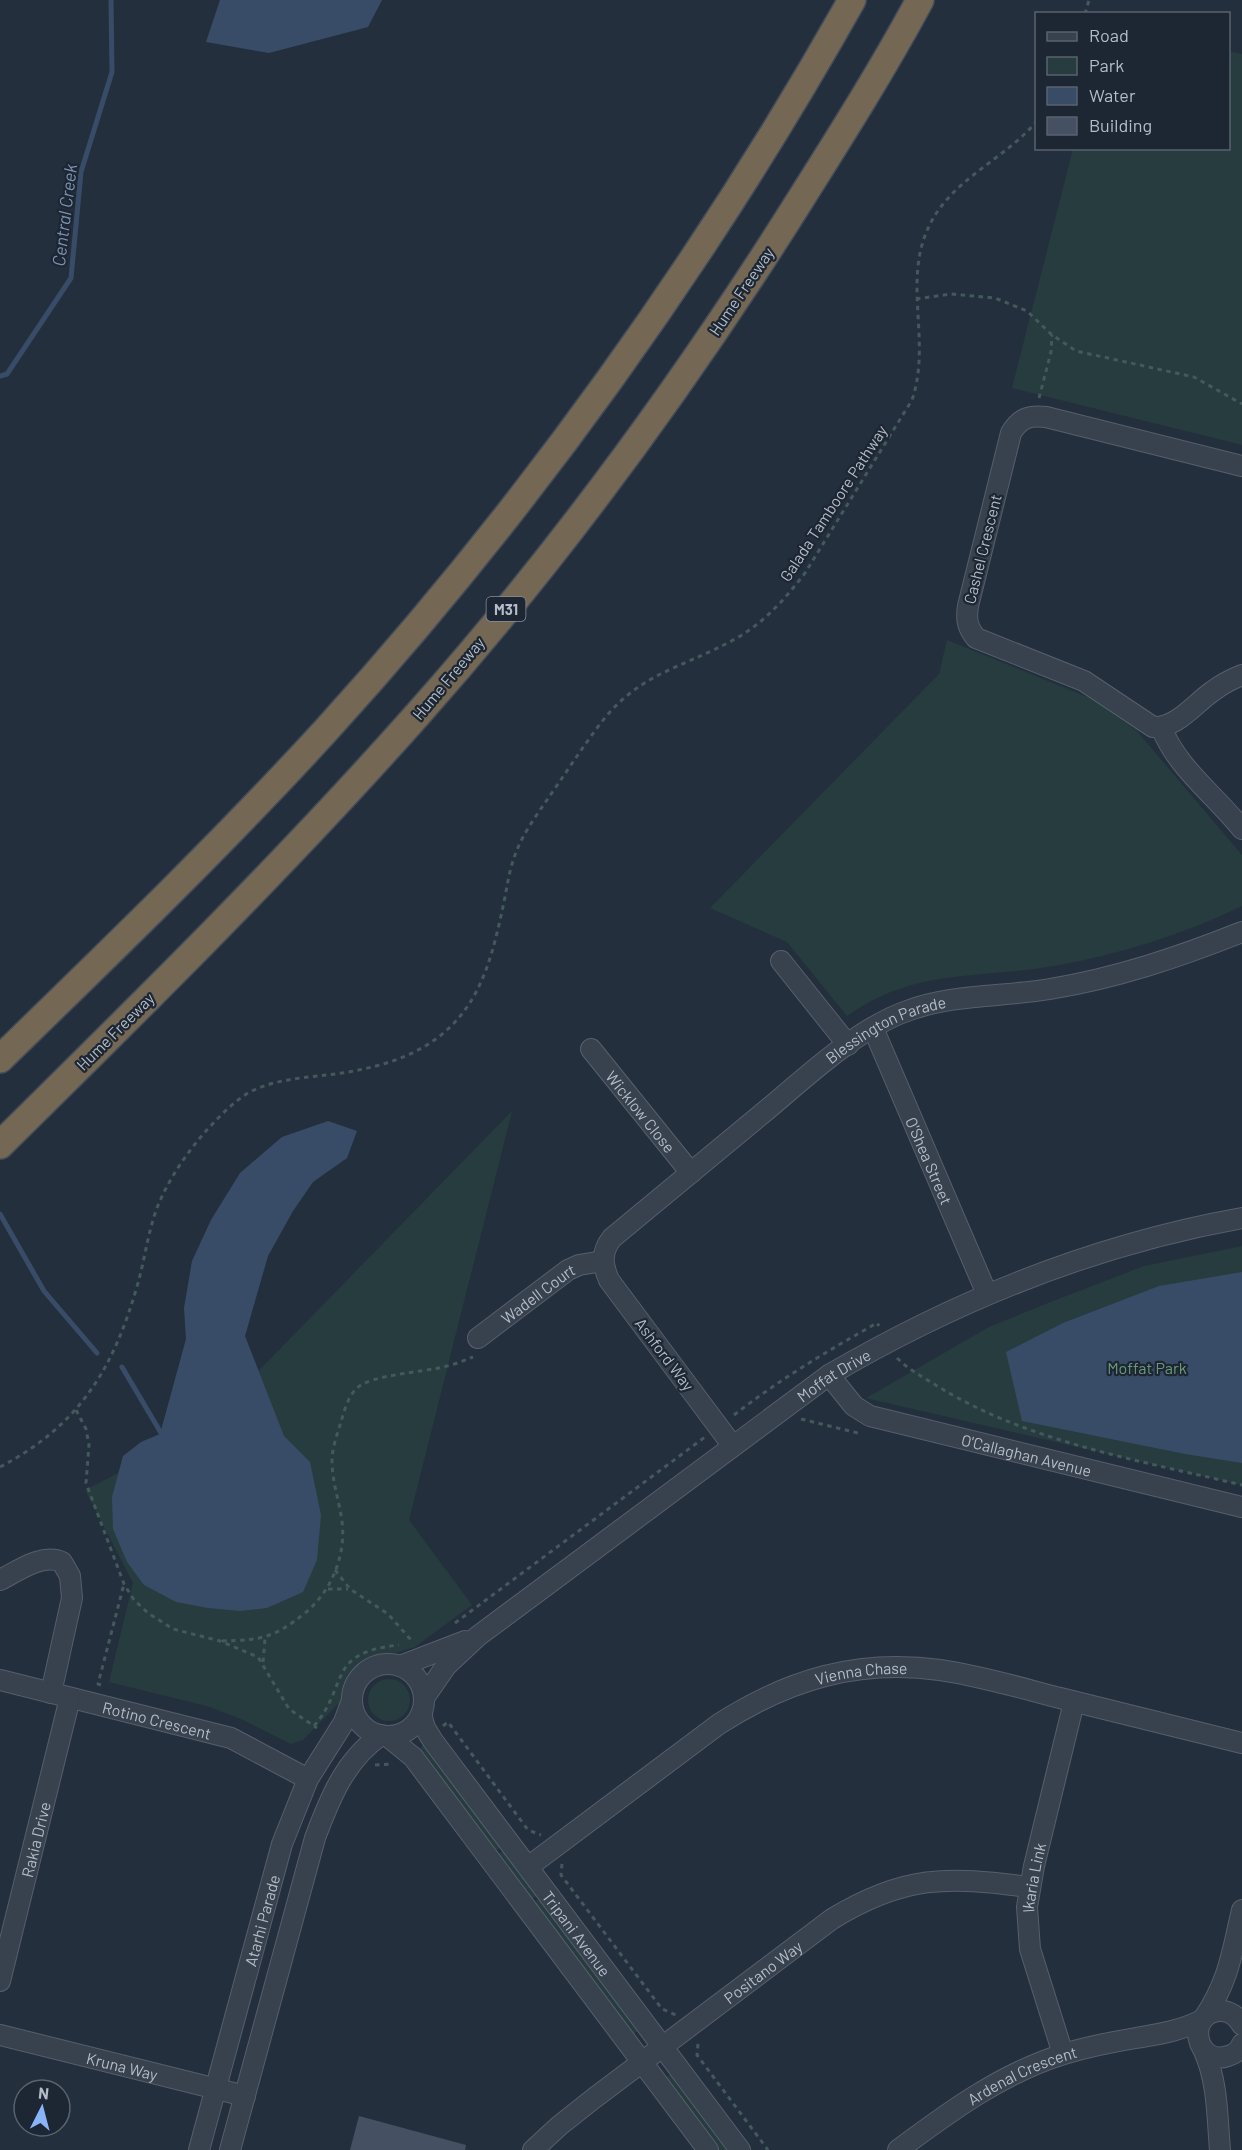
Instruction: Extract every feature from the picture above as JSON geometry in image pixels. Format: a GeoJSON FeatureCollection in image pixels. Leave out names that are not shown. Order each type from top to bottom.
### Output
{"type":"FeatureCollection","features":[{"type":"Feature","properties":{"kind":"highway"},"geometry":{"type":"LineString","coordinates":[[0,1059],[197,867],[329,727],[432,608],[535,479],[635,343],[733,198],[824,51],[852,0]]}},
{"type":"Feature","properties":{"kind":"highway","name":"Hume Freeway"},"geometry":{"type":"LineString","coordinates":[[0,1145],[128,1019],[318,824],[420,712],[520,593],[603,487],[670,396],[760,263],[865,96],[920,0]]}},
{"type":"Feature","properties":{"kind":"street","name":"Cashel Crescent"},"geometry":{"type":"LineString","coordinates":[[1161,728],[1144,722],[1084,681],[987,644],[976,638],[969,630],[966,622],[968,606],[1011,433],[1029,416],[1046,417],[1242,466]]}},
{"type":"Feature","properties":{"kind":"street"},"geometry":{"type":"LineString","coordinates":[[1242,675],[1214,690],[1177,720],[1161,728],[1167,743],[1180,762],[1242,829]]}},
{"type":"Feature","properties":{"kind":"street","name":"Blessington Parade"},"geometry":{"type":"LineString","coordinates":[[603,1261],[607,1244],[612,1238],[821,1065],[873,1028],[899,1014],[930,1003],[957,998],[1033,992],[1132,972],[1182,956],[1242,932]]}},
{"type":"Feature","properties":{"kind":"street"},"geometry":{"type":"LineString","coordinates":[[782,961],[848,1045]]}},
{"type":"Feature","properties":{"kind":"street","name":"O'Shea Street"},"geometry":{"type":"LineString","coordinates":[[873,1028],[987,1294]]}},
{"type":"Feature","properties":{"kind":"street","name":"Wicklow Close"},"geometry":{"type":"LineString","coordinates":[[591,1049],[691,1173]]}},
{"type":"Feature","properties":{"kind":"street","name":"Moffat Drive"},"geometry":{"type":"LineString","coordinates":[[423,1706],[438,1675],[478,1636],[829,1375],[887,1342],[987,1294],[1165,1234],[1242,1218]]}},
{"type":"Feature","properties":{"kind":"street","name":"Wadell Court"},"geometry":{"type":"LineString","coordinates":[[478,1346],[568,1270],[579,1265],[603,1261]]}},
{"type":"Feature","properties":{"kind":"street","name":"Ashford Way"},"geometry":{"type":"LineString","coordinates":[[603,1261],[609,1280],[732,1445]]}},
{"type":"Feature","properties":{"kind":"street","name":"O'Callaghan Avenue"},"geometry":{"type":"LineString","coordinates":[[829,1375],[854,1406],[870,1416],[1242,1507]]}},
{"type":"Feature","properties":{"kind":"street"},"geometry":{"type":"LineString","coordinates":[[0,1580],[48,1559],[62,1562],[70,1576],[70,1608],[51,1693]]}},
{"type":"Feature","properties":{"kind":"street","name":"Moffat Drive"},"geometry":{"type":"LineString","coordinates":[[400,1666],[478,1636]]}},
{"type":"Feature","properties":{"kind":"street"},"geometry":{"type":"LineString","coordinates":[[389,1664],[400,1666],[417,1678],[423,1706],[416,1723],[408,1730],[398,1735],[384,1736],[369,1731],[360,1722],[354,1712],[352,1700],[359,1678],[367,1671],[389,1664]]}},
{"type":"Feature","properties":{"kind":"street","name":"Vienna Chase"},"geometry":{"type":"LineString","coordinates":[[528,1867],[719,1724],[768,1695],[814,1677],[850,1670],[913,1667],[942,1670],[1242,1743]]}},
{"type":"Feature","properties":{"kind":"street","name":"Rotino Crescent"},"geometry":{"type":"LineString","coordinates":[[0,1680],[231,1738],[308,1779]]}},
{"type":"Feature","properties":{"kind":"street","name":"Rakia Drive"},"geometry":{"type":"LineString","coordinates":[[0,1982],[8,1918],[70,1698]]}},
{"type":"Feature","properties":{"kind":"street","name":"Atarhi Parade"},"geometry":{"type":"LineString","coordinates":[[199,2150],[282,1844],[308,1779],[344,1722],[352,1700]]}},
{"type":"Feature","properties":{"kind":"street","name":"Ikaria Link"},"geometry":{"type":"LineString","coordinates":[[1063,2054],[1030,1949],[1027,1907],[1029,1887],[1074,1702]]}},
{"type":"Feature","properties":{"kind":"street","name":"Tripani Avenue"},"geometry":{"type":"LineString","coordinates":[[423,1706],[425,1728],[433,1741],[740,2150]]}},
{"type":"Feature","properties":{"kind":"street","name":"Tripani Avenue"},"geometry":{"type":"LineString","coordinates":[[384,1736],[413,1756],[708,2150]]}},
{"type":"Feature","properties":{"kind":"street","name":"Atarhi Parade"},"geometry":{"type":"LineString","coordinates":[[230,2150],[306,1864],[321,1821],[347,1769],[365,1746],[384,1736]]}},
{"type":"Feature","properties":{"kind":"street","name":"Positano Way"},"geometry":{"type":"LineString","coordinates":[[533,2150],[559,2126],[642,2061],[832,1919],[872,1897],[919,1883],[943,1880],[981,1881],[1029,1887]]}},
{"type":"Feature","properties":{"kind":"street"},"geometry":{"type":"LineString","coordinates":[[1220,2150],[1217,2093],[1211,2067],[1197,2035],[1227,1974],[1242,1910]]}},
{"type":"Feature","properties":{"kind":"street"},"geometry":{"type":"LineString","coordinates":[[1227,1974],[1240,2021]]}},
{"type":"Feature","properties":{"kind":"street","name":"Ardenal Crescent"},"geometry":{"type":"LineString","coordinates":[[898,2150],[979,2093],[1063,2054],[1162,2035],[1188,2027],[1217,2011],[1224,2011],[1240,2021]]}},
{"type":"Feature","properties":{"kind":"street","name":"Kruna Way"},"geometry":{"type":"LineString","coordinates":[[0,2035],[245,2096]]}},
{"type":"Feature","properties":{"kind":"street","name":"Ardenal Crescent"},"geometry":{"type":"LineString","coordinates":[[1162,2035],[1188,2042],[1218,2058],[1239,2049]]}},
{"type":"Feature","properties":{"kind":"street"},"geometry":{"type":"LineString","coordinates":[[1217,2093],[1225,2068],[1239,2049]]}},
{"type":"Feature","properties":{"kind":"path","name":"Galada Tamboore Pathway"},"geometry":{"type":"LineString","coordinates":[[0,1467],[30,1449],[59,1427],[76,1410],[103,1372],[132,1304],[152,1225],[165,1190],[187,1155],[221,1115],[236,1101],[262,1087],[294,1078],[341,1073],[394,1061],[434,1040],[460,1017],[476,993],[490,961],[514,856],[536,817],[598,727],[621,699],[650,678],[751,629],[781,603],[805,573],[912,400],[920,372],[921,356],[916,299],[917,265],[928,231],[939,210],[962,185],[1035,123]]}},
{"type":"Feature","properties":{"kind":"path"},"geometry":{"type":"LineString","coordinates":[[916,299],[951,294],[995,298],[1027,311],[1052,335],[1076,351],[1194,377],[1242,404]]}},
{"type":"Feature","properties":{"kind":"path"},"geometry":{"type":"LineString","coordinates":[[1037,406],[1051,352],[1052,335]]}},
{"type":"Feature","properties":{"kind":"path"},"geometry":{"type":"LineString","coordinates":[[448,1627],[793,1373],[877,1323],[894,1354],[904,1365],[954,1397],[995,1416],[1089,1448],[1242,1485]]}},
{"type":"Feature","properties":{"kind":"path"},"geometry":{"type":"LineString","coordinates":[[220,1641],[265,1638],[284,1629],[314,1606],[327,1588],[342,1546],[343,1528],[332,1471],[332,1459],[337,1434],[350,1396],[356,1389],[370,1380],[446,1367],[478,1346]]}},
{"type":"Feature","properties":{"kind":"path"},"geometry":{"type":"LineString","coordinates":[[314,1726],[344,1670],[352,1660],[374,1648],[413,1642],[388,1614],[350,1589],[335,1570]]}},
{"type":"Feature","properties":{"kind":"path"},"geometry":{"type":"LineString","coordinates":[[98,1704],[103,1685],[98,1684],[124,1584]]}},
{"type":"Feature","properties":{"kind":"path"},"geometry":{"type":"LineString","coordinates":[[327,1588],[350,1589]]}},
{"type":"Feature","properties":{"kind":"path"},"geometry":{"type":"LineString","coordinates":[[264,1664],[262,1652],[265,1638]]}},
{"type":"Feature","properties":{"kind":"green space"},"geometry":{"type":"Polygon","coordinates":[[[1230,51],[1242,54],[1242,445],[1012,388],[1073,150],[1230,150],[1230,51]]]}},
{"type":"Feature","properties":{"kind":"green space"},"geometry":{"type":"Polygon","coordinates":[[[947,640],[1090,698],[1136,730],[1242,855],[1242,906],[1174,935],[1103,956],[1054,966],[922,983],[897,990],[872,1001],[847,1016],[787,942],[710,908],[939,674],[947,640]]]}},
{"type":"Feature","properties":{"kind":"green space"},"geometry":{"type":"Polygon","coordinates":[[[512,1111],[409,1520],[472,1605],[415,1647],[363,1663],[345,1697],[303,1740],[291,1744],[243,1720],[210,1707],[109,1682],[133,1583],[85,1490],[200,1431],[512,1111]]]}},
{"type":"Feature","properties":{"kind":"green space","name":"Moffat Park"},"geometry":{"type":"Polygon","coordinates":[[[1242,1246],[1242,1485],[866,1398],[989,1327],[1048,1303],[1144,1266],[1242,1246]]]}},
{"type":"Feature","properties":{"kind":"green space"},"geometry":{"type":"Polygon","coordinates":[[[389,1679],[404,1685],[410,1700],[404,1715],[389,1721],[374,1715],[368,1700],[374,1685],[389,1679]]]}},
{"type":"Feature","properties":{"kind":"green space"},"geometry":{"type":"Polygon","coordinates":[[[425,1744],[502,1846],[495,1852],[416,1752],[425,1744]]]}},
{"type":"Feature","properties":{"kind":"green space"},"geometry":{"type":"Polygon","coordinates":[[[504,1850],[538,1895],[531,1900],[497,1855],[504,1850]]]}},
{"type":"Feature","properties":{"kind":"green space"},"geometry":{"type":"Polygon","coordinates":[[[539,1898],[640,2030],[631,2035],[534,1903],[539,1898]]]}},
{"type":"Feature","properties":{"kind":"green space"},"geometry":{"type":"Polygon","coordinates":[[[673,2073],[733,2150],[715,2150],[664,2078],[673,2073]]]}},
{"type":"Feature","properties":{"kind":"water"},"geometry":{"type":"Polygon","coordinates":[[[220,0],[382,0],[368,27],[269,53],[206,42],[220,0]]]}},
{"type":"Feature","properties":{"kind":"water"},"geometry":{"type":"Polygon","coordinates":[[[328,1121],[357,1131],[347,1158],[313,1182],[293,1211],[268,1256],[245,1336],[284,1436],[310,1462],[321,1515],[317,1560],[303,1592],[267,1608],[240,1611],[176,1602],[144,1585],[127,1562],[113,1529],[112,1497],[123,1456],[141,1442],[160,1434],[186,1339],[184,1308],[192,1261],[211,1220],[240,1173],[282,1137],[328,1121]]]}},
{"type":"Feature","properties":{"kind":"water","name":"Moffat Park"},"geometry":{"type":"Polygon","coordinates":[[[1242,1272],[1242,1463],[1185,1454],[1022,1421],[1006,1352],[1063,1323],[1159,1286],[1242,1272]]]}},
{"type":"Feature","properties":{"kind":"building"},"geometry":{"type":"Polygon","coordinates":[[[359,2116],[466,2145],[465,2150],[350,2150],[359,2116]]]}},
{"type":"Feature","properties":{"kind":"waterway","name":"Central Creek"},"geometry":{"type":"LineString","coordinates":[[0,376],[7,374],[71,278],[81,172],[112,72],[111,0]]}},
{"type":"Feature","properties":{"kind":"waterway","name":"Central Creek"},"geometry":{"type":"LineString","coordinates":[[0,1214],[44,1291],[97,1353]]}},
{"type":"Feature","properties":{"kind":"waterway","name":"Central Creek"},"geometry":{"type":"LineString","coordinates":[[122,1367],[164,1438]]}}]}
